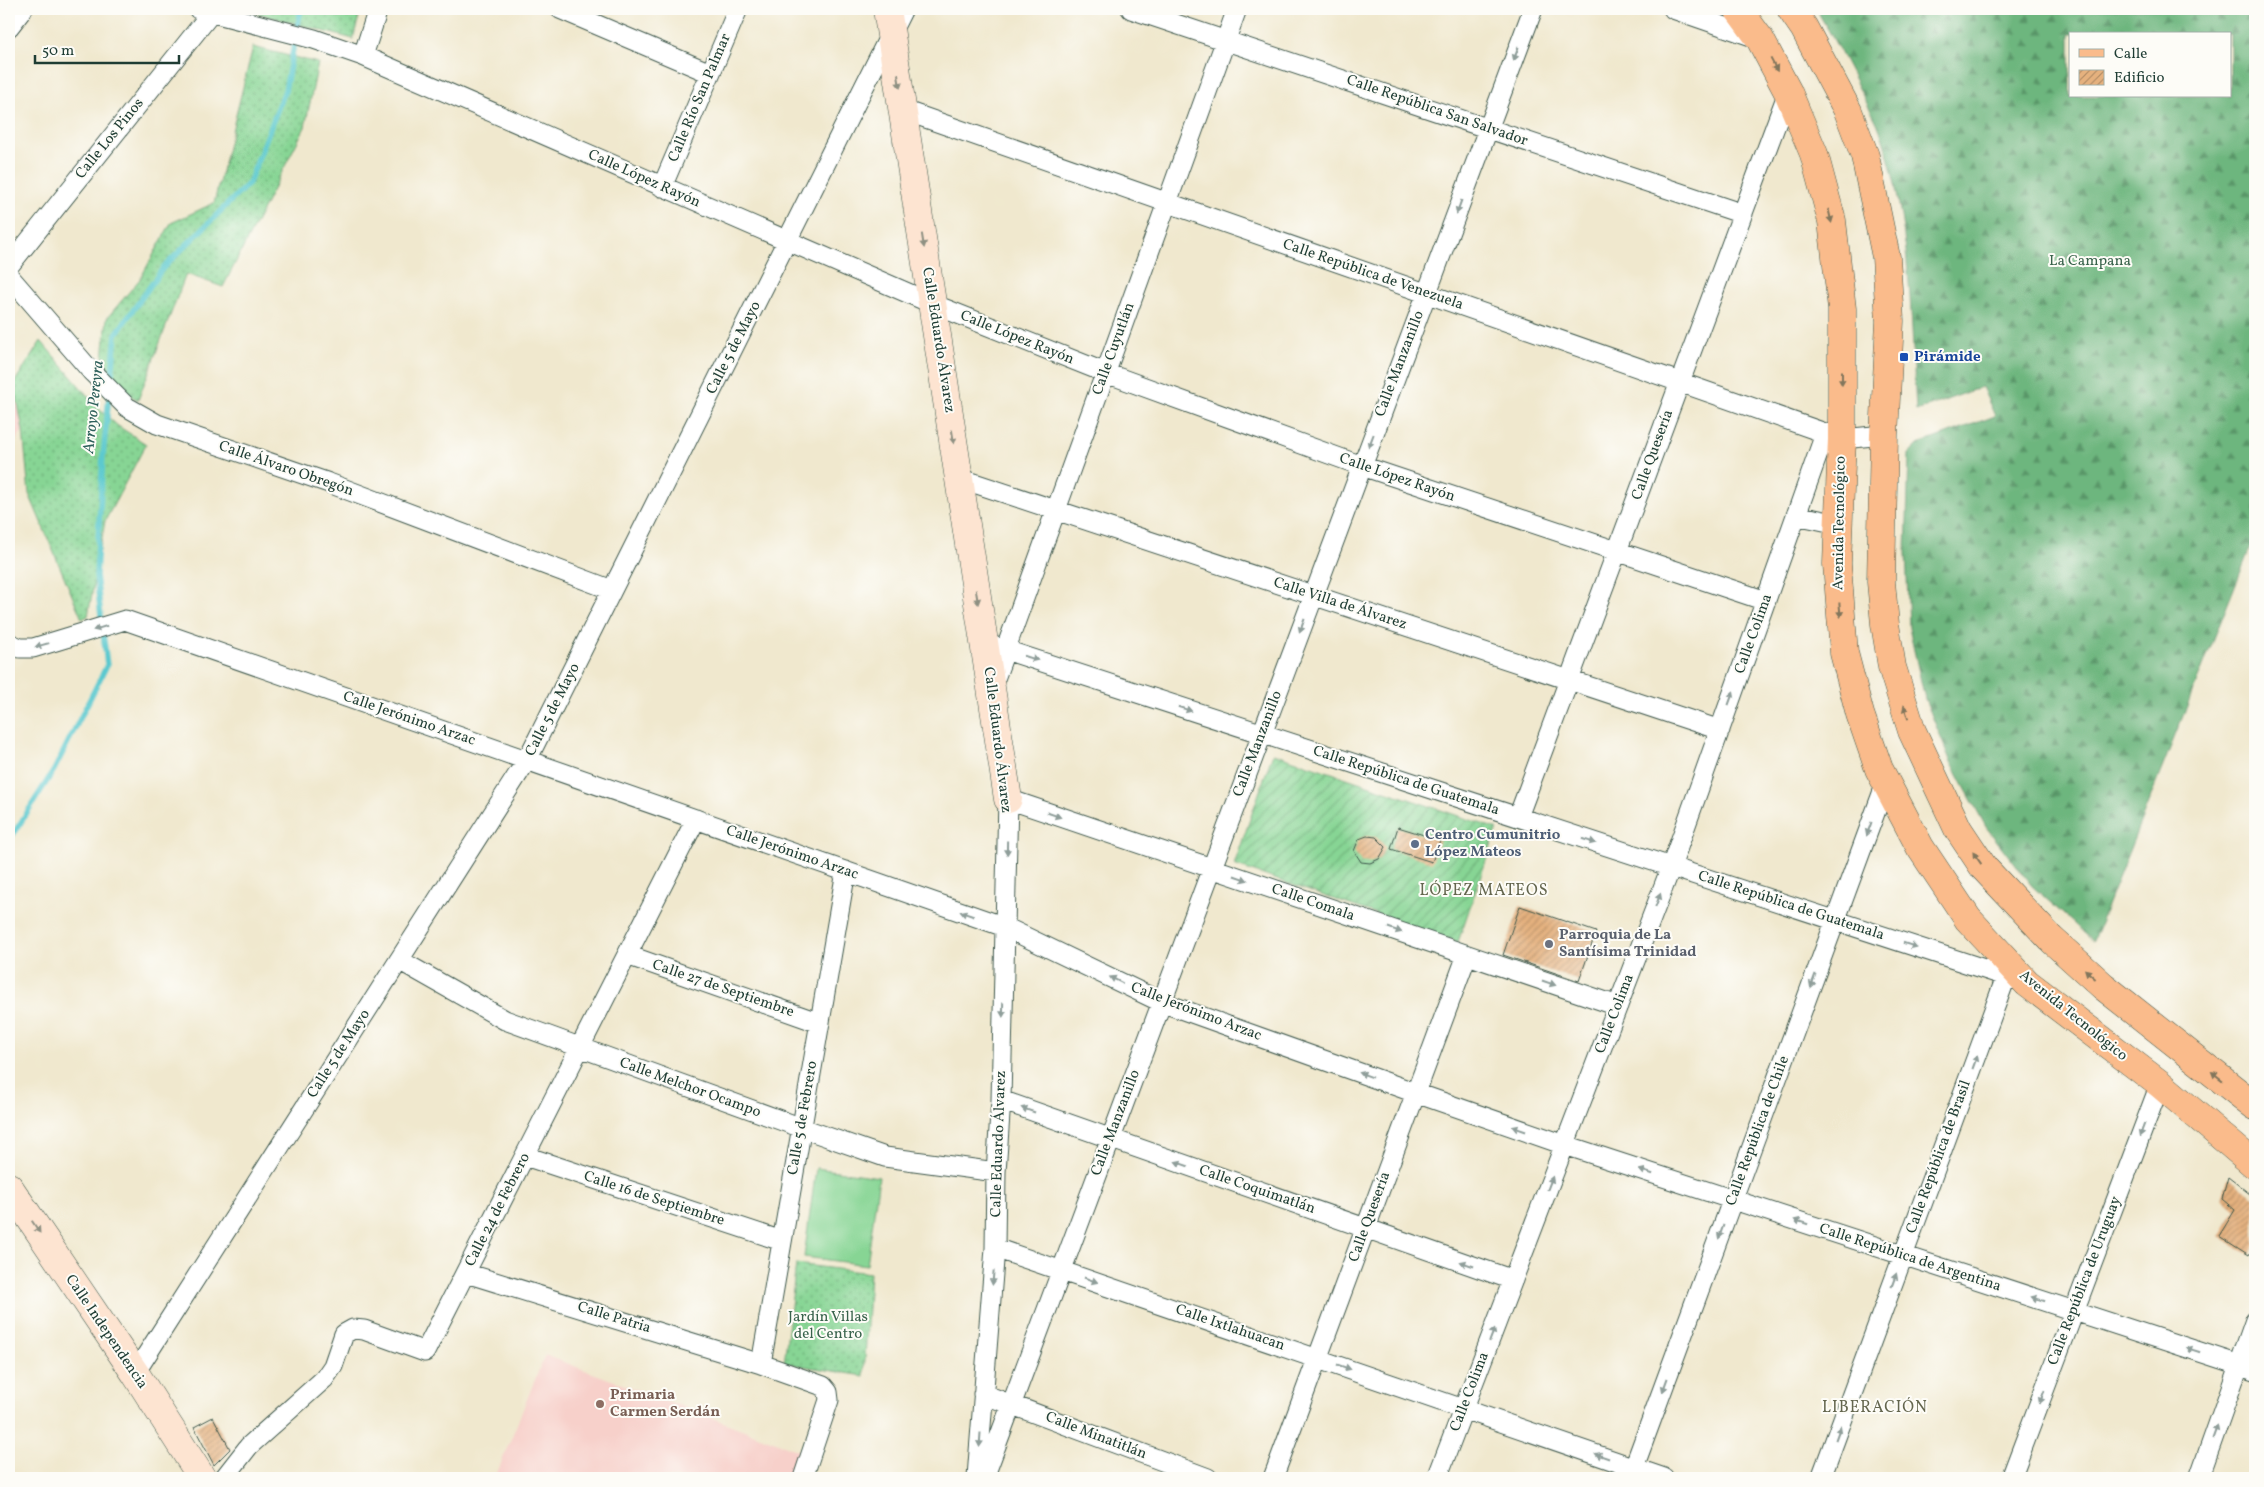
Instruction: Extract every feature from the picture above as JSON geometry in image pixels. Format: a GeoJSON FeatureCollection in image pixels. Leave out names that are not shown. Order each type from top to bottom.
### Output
{"type":"FeatureCollection","features":[{"type":"Feature","properties":{"kind":"main road","name":"Avenida Tecnológico"},"geometry":{"type":"LineString","coordinates":[[1738,9],[1760,39],[1788,92],[1814,154],[1832,221],[1842,309],[1833,436],[1838,524],[1836,564],[1844,653],[1860,714],[1886,783],[1920,847],[1968,920],[2017,980],[2160,1084],[2255,1165]]}},
{"type":"Feature","properties":{"kind":"main road"},"geometry":{"type":"LineString","coordinates":[[1790,9],[1804,28],[1848,111],[1865,156],[1877,205],[1886,257],[1890,320],[1884,435],[1881,582],[1892,667],[1912,731],[1958,829],[1984,868],[2051,939],[2103,986],[2255,1106]]}},
{"type":"Feature","properties":{"kind":"street"},"geometry":{"type":"LineString","coordinates":[[9,27],[23,9]]}},
{"type":"Feature","properties":{"kind":"street"},"geometry":{"type":"LineString","coordinates":[[363,56],[378,9]]}},
{"type":"Feature","properties":{"kind":"street"},"geometry":{"type":"LineString","coordinates":[[560,9],[710,73]]}},
{"type":"Feature","properties":{"kind":"street","name":"Calle Río San Palmar"},"geometry":{"type":"LineString","coordinates":[[662,187],[738,9]]}},
{"type":"Feature","properties":{"kind":"street","name":"Calle República San Salvador"},"geometry":{"type":"LineString","coordinates":[[1131,9],[1743,214]]}},
{"type":"Feature","properties":{"kind":"street","name":"Calle Cuyutlán"},"geometry":{"type":"LineString","coordinates":[[995,647],[1056,510],[1237,9]]}},
{"type":"Feature","properties":{"kind":"street","name":"Calle Manzanillo"},"geometry":{"type":"LineString","coordinates":[[984,1478],[1533,9]]}},
{"type":"Feature","properties":{"kind":"street"},"geometry":{"type":"LineString","coordinates":[[1673,9],[1760,39]]}},
{"type":"Feature","properties":{"kind":"street","name":"Calle López Rayón"},"geometry":{"type":"LineString","coordinates":[[205,11],[314,39],[363,56],[933,304],[1106,373],[1362,466],[1766,601]]}},
{"type":"Feature","properties":{"kind":"street","name":"Calle Los Pinos"},"geometry":{"type":"LineString","coordinates":[[9,266],[205,11]]}},
{"type":"Feature","properties":{"kind":"street","name":"Calle Eduardo Álvarez"},"geometry":{"type":"LineString","coordinates":[[894,17],[903,110],[959,478],[995,647],[992,690],[1008,799],[1002,1100],[996,1172],[995,1248],[977,1478]]}},
{"type":"Feature","properties":{"kind":"street","name":"Calle 5 de Mayo"},"geometry":{"type":"LineString","coordinates":[[135,1373],[528,760],[787,241],[894,17]]}},
{"type":"Feature","properties":{"kind":"street","name":"Calle Quesería"},"geometry":{"type":"LineString","coordinates":[[1518,817],[1788,92]]}},
{"type":"Feature","properties":{"kind":"street","name":"Calle República de Venezuela"},"geometry":{"type":"LineString","coordinates":[[903,110],[1833,436]]}},
{"type":"Feature","properties":{"kind":"street","name":"Calle Álvaro Obregón"},"geometry":{"type":"LineString","coordinates":[[9,276],[91,371],[127,407],[157,424],[329,483],[612,590]]}},
{"type":"Feature","properties":{"kind":"street"},"geometry":{"type":"LineString","coordinates":[[1833,436],[1884,435]]}},
{"type":"Feature","properties":{"kind":"street","name":"Calle Colima"},"geometry":{"type":"LineString","coordinates":[[1437,1478],[1671,867],[1796,515],[1833,436]]}},
{"type":"Feature","properties":{"kind":"street","name":"Calle Villa de Álvarez"},"geometry":{"type":"LineString","coordinates":[[959,478],[1720,730]]}},
{"type":"Feature","properties":{"kind":"street"},"geometry":{"type":"LineString","coordinates":[[1796,515],[1838,524]]}},
{"type":"Feature","properties":{"kind":"street","name":"Calle Jerónimo Arzac"},"geometry":{"type":"LineString","coordinates":[[9,643],[20,648],[33,648],[125,620],[1005,927],[1162,1002],[1565,1145]]}},
{"type":"Feature","properties":{"kind":"street","name":"Calle República de Guatemala"},"geometry":{"type":"LineString","coordinates":[[995,647],[2017,980]]}},
{"type":"Feature","properties":{"kind":"street","name":"Calle República de Chile"},"geometry":{"type":"LineString","coordinates":[[1632,1473],[1886,783]]}},
{"type":"Feature","properties":{"kind":"street","name":"Calle Comala"},"geometry":{"type":"LineString","coordinates":[[1008,799],[1618,1006]]}},
{"type":"Feature","properties":{"kind":"street","name":"Calle 24 de Febrero"},"geometry":{"type":"LineString","coordinates":[[224,1478],[248,1446],[324,1380],[333,1366],[344,1334],[353,1329],[364,1330],[425,1352],[696,819]]}},
{"type":"Feature","properties":{"kind":"street","name":"Calle 5 de Febrero"},"geometry":{"type":"LineString","coordinates":[[762,1364],[846,872]]}},
{"type":"Feature","properties":{"kind":"street","name":"Calle 27 de Septiembre"},"geometry":{"type":"LineString","coordinates":[[627,955],[820,1023]]}},
{"type":"Feature","properties":{"kind":"street","name":"Calle Quesería"},"geometry":{"type":"LineString","coordinates":[[1273,1478],[1467,955]]}},
{"type":"Feature","properties":{"kind":"street","name":"Calle Melchor Ocampo"},"geometry":{"type":"LineString","coordinates":[[400,960],[505,1020],[580,1049],[802,1128],[885,1157],[996,1172]]}},
{"type":"Feature","properties":{"kind":"street","name":"Calle República de Brasil"},"geometry":{"type":"LineString","coordinates":[[1821,1478],[1903,1255],[2017,980]]}},
{"type":"Feature","properties":{"kind":"street","name":"Calle República de Uruguay"},"geometry":{"type":"LineString","coordinates":[[2011,1478],[2160,1084]]}},
{"type":"Feature","properties":{"kind":"street","name":"Calle Coquimatlán"},"geometry":{"type":"LineString","coordinates":[[1002,1100],[1513,1280]]}},
{"type":"Feature","properties":{"kind":"street","name":"Calle República de Argentina"},"geometry":{"type":"LineString","coordinates":[[1565,1145],[2247,1367]]}},
{"type":"Feature","properties":{"kind":"street","name":"Calle 16 de Septiembre"},"geometry":{"type":"LineString","coordinates":[[525,1156],[782,1241]]}},
{"type":"Feature","properties":{"kind":"street","name":"Calle Independencia"},"geometry":{"type":"LineString","coordinates":[[9,1187],[135,1373],[202,1478]]}},
{"type":"Feature","properties":{"kind":"street","name":"Calle Ixtlahuacan"},"geometry":{"type":"LineString","coordinates":[[995,1248],[1464,1408],[1632,1473],[1664,1478]]}},
{"type":"Feature","properties":{"kind":"street","name":"Calle Patria"},"geometry":{"type":"LineString","coordinates":[[466,1273],[762,1364],[823,1386],[828,1392],[829,1400],[803,1478]]}},
{"type":"Feature","properties":{"kind":"street"},"geometry":{"type":"LineString","coordinates":[[2199,1478],[2247,1367],[2255,1320]]}},
{"type":"Feature","properties":{"kind":"street","name":"Calle Minatitlán"},"geometry":{"type":"LineString","coordinates":[[983,1394],[1208,1478]]}},
{"type":"Feature","properties":{"kind":"shaded area"},"geometry":{"type":"Polygon","coordinates":[[[9,358],[23,430],[9,450],[9,358]]]}},
{"type":"Feature","properties":{"kind":"shaded area","name":"Primaria Carmen Serdán"},"geometry":{"type":"Polygon","coordinates":[[[545,1355],[805,1453],[796,1478],[495,1478],[545,1355]]]}},
{"type":"Feature","properties":{"kind":"green space"},"geometry":{"type":"Polygon","coordinates":[[[241,9],[361,9],[353,39],[241,9]]]}},
{"type":"Feature","properties":{"kind":"green space","name":"La Campana"},"geometry":{"type":"Polygon","coordinates":[[[1816,9],[2255,9],[2255,536],[2093,941],[2032,886],[1986,827],[1950,760],[1925,699],[1909,628],[1906,552],[1909,454],[1919,444],[1995,416],[1982,387],[1916,411],[1908,270],[1904,236],[1891,167],[1877,123],[1816,9]]]}},
{"type":"Feature","properties":{"kind":"green space"},"geometry":{"type":"Polygon","coordinates":[[[253,47],[318,63],[305,127],[223,287],[186,274],[138,400],[121,390],[96,368],[103,359],[107,318],[140,279],[171,223],[214,203],[253,47]]]}},
{"type":"Feature","properties":{"kind":"green space"},"geometry":{"type":"Polygon","coordinates":[[[41,341],[99,409],[118,426],[146,444],[105,521],[88,616],[82,619],[29,494],[23,430],[14,383],[41,341]]]}},
{"type":"Feature","properties":{"kind":"green space"},"geometry":{"type":"Polygon","coordinates":[[[1273,753],[1497,829],[1458,942],[1234,865],[1273,753]]]}},
{"type":"Feature","properties":{"kind":"green space"},"geometry":{"type":"Polygon","coordinates":[[[816,1168],[879,1177],[867,1265],[804,1257],[816,1168]]]}},
{"type":"Feature","properties":{"kind":"green space","name":"Jardín Villas del Centro"},"geometry":{"type":"Polygon","coordinates":[[[796,1264],[870,1273],[864,1376],[784,1363],[796,1264]]]}},
{"type":"Feature","properties":{"kind":"building","name":"Centro Cumunitrio López Mateos"},"geometry":{"type":"Polygon","coordinates":[[[1398,827],[1440,840],[1432,862],[1391,849],[1398,827]]]}},
{"type":"Feature","properties":{"kind":"building"},"geometry":{"type":"Polygon","coordinates":[[[1367,836],[1376,837],[1386,847],[1379,859],[1370,863],[1361,862],[1354,851],[1359,839],[1367,836]]]}},
{"type":"Feature","properties":{"kind":"building","name":"Parroquia de La Santísima Trinidad"},"geometry":{"type":"Polygon","coordinates":[[[1520,906],[1596,932],[1579,981],[1503,955],[1520,906]]]}},
{"type":"Feature","properties":{"kind":"building"},"geometry":{"type":"Polygon","coordinates":[[[2228,1177],[2255,1198],[2255,1245],[2249,1255],[2219,1236],[2235,1210],[2222,1199],[2228,1177]]]}},
{"type":"Feature","properties":{"kind":"building"},"geometry":{"type":"Polygon","coordinates":[[[213,1417],[230,1449],[214,1465],[194,1427],[213,1417]]]}},
{"type":"Feature","properties":{"kind":"waterway","name":"Arroyo Pereyra"},"geometry":{"type":"LineString","coordinates":[[111,385],[116,334],[163,268],[249,183],[285,90],[301,9]]}},
{"type":"Feature","properties":{"kind":"waterway","name":"Arroyo Pereyra"},"geometry":{"type":"LineString","coordinates":[[9,841],[54,770],[107,665],[96,575],[103,456],[109,396]]}},
{"type":"Feature","properties":{"kind":"place","name":"Pirámide"},"geometry":{"type":"Point","coordinates":[1904,357]}},
{"type":"Feature","properties":{"kind":"place","name":"Centro Cumunitrio López Mateos"},"geometry":{"type":"Point","coordinates":[1415,844]}},
{"type":"Feature","properties":{"kind":"place","name":"Parroquia de La Santísima Trinidad"},"geometry":{"type":"Point","coordinates":[1549,944]}},
{"type":"Feature","properties":{"kind":"place","name":"Primaria Carmen Serdán"},"geometry":{"type":"Point","coordinates":[600,1404]}},
{"type":"Feature","properties":{"kind":"district","name":"LÓPEZ MATEOS"},"geometry":{"type":"Point","coordinates":[1484,891]}},
{"type":"Feature","properties":{"kind":"district","name":"LIBERACIÓN"},"geometry":{"type":"Point","coordinates":[1875,1408]}}]}
